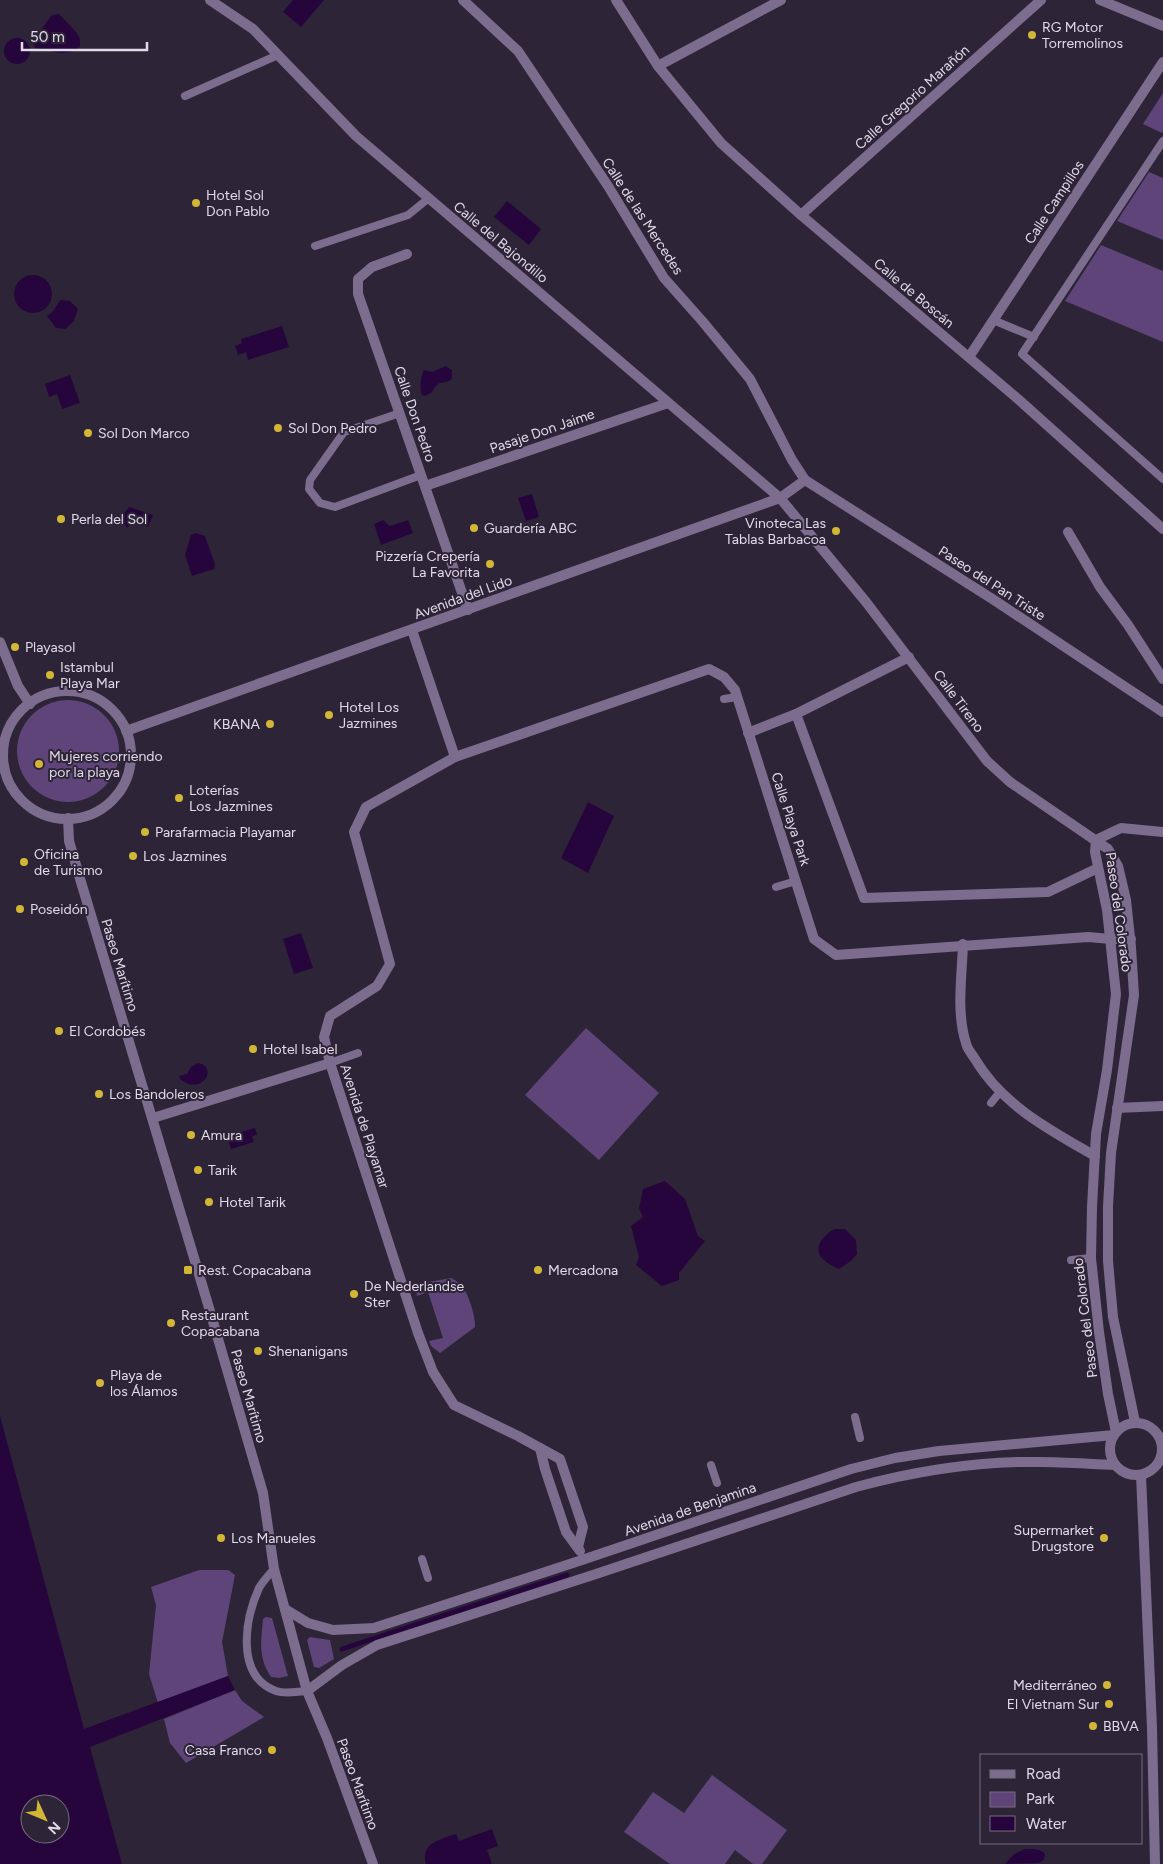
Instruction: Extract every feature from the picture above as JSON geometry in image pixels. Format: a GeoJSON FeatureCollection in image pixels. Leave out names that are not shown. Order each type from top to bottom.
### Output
{"type":"FeatureCollection","features":[{"type":"Feature","properties":{"kind":"street","name":"Calle del Bajondillo"},"geometry":{"type":"LineString","coordinates":[[210,0],[253,29],[356,136],[780,498]]}},
{"type":"Feature","properties":{"kind":"street","name":"Calle de las Mercedes"},"geometry":{"type":"LineString","coordinates":[[463,0],[518,51],[608,186],[664,278],[704,322],[750,379],[792,460],[805,480]]}},
{"type":"Feature","properties":{"kind":"street","name":"Calle de Boscán"},"geometry":{"type":"LineString","coordinates":[[616,0],[658,66],[721,143],[801,215],[1018,399],[1163,529]]}},
{"type":"Feature","properties":{"kind":"street"},"geometry":{"type":"LineString","coordinates":[[658,66],[780,0]]}},
{"type":"Feature","properties":{"kind":"street","name":"Calle Gregorio Marañón"},"geometry":{"type":"LineString","coordinates":[[801,215],[1042,0]]}},
{"type":"Feature","properties":{"kind":"street"},"geometry":{"type":"LineString","coordinates":[[1100,0],[1163,26]]}},
{"type":"Feature","properties":{"kind":"street","name":"Calle Campillos"},"geometry":{"type":"LineString","coordinates":[[969,357],[1163,62]]}},
{"type":"Feature","properties":{"kind":"street","name":"Calle Don Pedro"},"geometry":{"type":"LineString","coordinates":[[407,254],[372,267],[358,279],[358,294],[468,610]]}},
{"type":"Feature","properties":{"kind":"street","name":"Pasaje Don Jaime"},"geometry":{"type":"LineString","coordinates":[[425,486],[668,403]]}},
{"type":"Feature","properties":{"kind":"street","name":"Avenida del Lido"},"geometry":{"type":"LineString","coordinates":[[126,731],[780,498],[805,480]]}},
{"type":"Feature","properties":{"kind":"street","name":"Paseo del Pan Triste"},"geometry":{"type":"LineString","coordinates":[[805,480],[994,600],[1163,712]]}},
{"type":"Feature","properties":{"kind":"street","name":"Calle Tireno"},"geometry":{"type":"LineString","coordinates":[[780,498],[866,602],[987,761],[1010,782],[1096,840]]}},
{"type":"Feature","properties":{"kind":"street"},"geometry":{"type":"LineString","coordinates":[[1068,532],[1100,587],[1128,625],[1163,679]]}},
{"type":"Feature","properties":{"kind":"street"},"geometry":{"type":"LineString","coordinates":[[412,630],[455,757]]}},
{"type":"Feature","properties":{"kind":"street"},"geometry":{"type":"LineString","coordinates":[[0,642],[18,686],[30,704]]}},
{"type":"Feature","properties":{"kind":"street"},"geometry":{"type":"LineString","coordinates":[[748,734],[796,714],[909,657]]}},
{"type":"Feature","properties":{"kind":"street","name":"Calle Playa Park"},"geometry":{"type":"LineString","coordinates":[[455,757],[709,669],[724,677],[735,690],[814,939],[836,955],[964,944],[1088,937],[1130,939]]}},
{"type":"Feature","properties":{"kind":"street"},"geometry":{"type":"LineString","coordinates":[[62,692],[85,694],[105,704],[121,721],[126,731],[130,759],[127,775],[120,790],[109,802],[95,812],[68,818],[50,816],[32,808],[18,796],[5,771],[3,752],[7,734],[16,717],[30,704],[40,698],[62,692]]}},
{"type":"Feature","properties":{"kind":"street"},"geometry":{"type":"LineString","coordinates":[[796,714],[864,898],[1048,892],[1098,868]]}},
{"type":"Feature","properties":{"kind":"street","name":"Avenida de Playamar"},"geometry":{"type":"LineString","coordinates":[[455,757],[366,807],[354,832],[390,964],[378,986],[330,1016],[324,1037],[330,1063],[418,1333],[433,1372],[454,1405],[560,1459],[583,1527]]}},
{"type":"Feature","properties":{"kind":"street","name":"Paseo Marítimo"},"geometry":{"type":"LineString","coordinates":[[68,818],[69,841],[80,882],[153,1118],[263,1493],[274,1569],[307,1691],[327,1738],[373,1864]]}},
{"type":"Feature","properties":{"kind":"street"},"geometry":{"type":"LineString","coordinates":[[1096,840],[1120,828],[1163,832]]}},
{"type":"Feature","properties":{"kind":"street","name":"Paseo del Colorado"},"geometry":{"type":"LineString","coordinates":[[1096,840],[1095,852],[1107,910],[1116,994],[1107,1070],[1096,1134],[1091,1258],[1099,1332],[1115,1433]]}},
{"type":"Feature","properties":{"kind":"street","name":"Paseo del Colorado"},"geometry":{"type":"LineString","coordinates":[[1096,840],[1108,849],[1118,866],[1126,900],[1134,995],[1111,1153],[1108,1206],[1108,1261],[1114,1317],[1135,1422]]}},
{"type":"Feature","properties":{"kind":"street"},"geometry":{"type":"LineString","coordinates":[[964,944],[960,1009],[966,1044],[982,1071],[1005,1098],[1030,1117],[1095,1156]]}},
{"type":"Feature","properties":{"kind":"street"},"geometry":{"type":"LineString","coordinates":[[153,1118],[330,1063]]}},
{"type":"Feature","properties":{"kind":"street"},"geometry":{"type":"LineString","coordinates":[[1118,1108],[1163,1106]]}},
{"type":"Feature","properties":{"kind":"street"},"geometry":{"type":"LineString","coordinates":[[1135,1422],[1149,1425],[1155,1430],[1162,1438],[1162,1449],[1161,1460],[1153,1469],[1134,1475],[1126,1473],[1115,1465],[1110,1452],[1110,1442],[1122,1426],[1135,1422]]}},
{"type":"Feature","properties":{"kind":"street","name":"Avenida de Benjamina"},"geometry":{"type":"LineString","coordinates":[[285,1609],[308,1623],[333,1630],[374,1628],[851,1469],[886,1460],[939,1451],[1115,1433]]}},
{"type":"Feature","properties":{"kind":"street"},"geometry":{"type":"LineString","coordinates":[[540,1448],[566,1532],[578,1547],[582,1560]]}},
{"type":"Feature","properties":{"kind":"street"},"geometry":{"type":"LineString","coordinates":[[307,1691],[342,1665],[377,1645],[856,1487],[897,1476],[958,1466],[1037,1462],[1115,1465]]}},
{"type":"Feature","properties":{"kind":"street"},"geometry":{"type":"LineString","coordinates":[[1141,1474],[1152,1721],[1155,1864]]}},
{"type":"Feature","properties":{"kind":"street"},"geometry":{"type":"LineString","coordinates":[[578,1547],[583,1527]]}},
{"type":"Feature","properties":{"kind":"lane"},"geometry":{"type":"LineString","coordinates":[[185,96],[278,55]]}},
{"type":"Feature","properties":{"kind":"lane"},"geometry":{"type":"LineString","coordinates":[[1163,141],[1022,354],[1163,479]]}},
{"type":"Feature","properties":{"kind":"lane"},"geometry":{"type":"LineString","coordinates":[[315,246],[408,215],[429,198]]}},
{"type":"Feature","properties":{"kind":"lane"},"geometry":{"type":"LineString","coordinates":[[993,320],[1034,337]]}},
{"type":"Feature","properties":{"kind":"lane"},"geometry":{"type":"LineString","coordinates":[[400,413],[344,432],[310,480],[310,489],[320,503],[335,506],[421,475]]}},
{"type":"Feature","properties":{"kind":"lane"},"geometry":{"type":"LineString","coordinates":[[724,699],[737,697]]}},
{"type":"Feature","properties":{"kind":"lane"},"geometry":{"type":"LineString","coordinates":[[776,887],[796,880]]}},
{"type":"Feature","properties":{"kind":"lane"},"geometry":{"type":"LineString","coordinates":[[330,1063],[358,1053]]}},
{"type":"Feature","properties":{"kind":"lane"},"geometry":{"type":"LineString","coordinates":[[991,1103],[1000,1092]]}},
{"type":"Feature","properties":{"kind":"lane"},"geometry":{"type":"LineString","coordinates":[[1071,1260],[1091,1258]]}},
{"type":"Feature","properties":{"kind":"lane"},"geometry":{"type":"LineString","coordinates":[[855,1417],[860,1438]]}},
{"type":"Feature","properties":{"kind":"lane"},"geometry":{"type":"LineString","coordinates":[[710,1465],[717,1484]]}},
{"type":"Feature","properties":{"kind":"lane"},"geometry":{"type":"LineString","coordinates":[[566,1532],[583,1527]]}},
{"type":"Feature","properties":{"kind":"lane"},"geometry":{"type":"LineString","coordinates":[[422,1559],[428,1578]]}},
{"type":"Feature","properties":{"kind":"lane"},"geometry":{"type":"LineString","coordinates":[[274,1569],[260,1587],[252,1612],[246,1647],[249,1663],[256,1676],[268,1687],[278,1692],[307,1691]]}},
{"type":"Feature","properties":{"kind":"green space"},"geometry":{"type":"Polygon","coordinates":[[[1163,93],[1163,131],[1162,133],[1143,124],[1163,93]]]}},
{"type":"Feature","properties":{"kind":"green space"},"geometry":{"type":"Polygon","coordinates":[[[1149,172],[1163,178],[1163,240],[1117,221],[1149,172]]]}},
{"type":"Feature","properties":{"kind":"green space"},"geometry":{"type":"Polygon","coordinates":[[[1101,245],[1163,271],[1163,342],[1065,301],[1101,245]]]}},
{"type":"Feature","properties":{"kind":"green space"},"geometry":{"type":"Polygon","coordinates":[[[68,700],[87,704],[104,715],[115,732],[119,751],[115,770],[104,787],[87,798],[68,802],[49,798],[32,787],[21,770],[17,751],[21,732],[32,715],[49,704],[68,700]]]}},
{"type":"Feature","properties":{"kind":"green space"},"geometry":{"type":"Polygon","coordinates":[[[586,1028],[659,1093],[599,1160],[525,1095],[586,1028]]]}},
{"type":"Feature","properties":{"kind":"green space"},"geometry":{"type":"Polygon","coordinates":[[[451,1278],[464,1288],[473,1311],[475,1327],[440,1353],[431,1346],[429,1341],[443,1338],[428,1292],[417,1296],[416,1289],[418,1284],[451,1278]]]}},
{"type":"Feature","properties":{"kind":"green space"},"geometry":{"type":"Polygon","coordinates":[[[199,1570],[228,1570],[235,1575],[222,1642],[228,1676],[158,1703],[149,1674],[156,1605],[151,1587],[199,1570]]]}},
{"type":"Feature","properties":{"kind":"green space"},"geometry":{"type":"Polygon","coordinates":[[[266,1617],[272,1618],[288,1676],[271,1677],[264,1663],[261,1642],[263,1619],[266,1617]]]}},
{"type":"Feature","properties":{"kind":"green space"},"geometry":{"type":"Polygon","coordinates":[[[310,1637],[330,1640],[334,1659],[319,1668],[314,1667],[307,1640],[310,1637]]]}},
{"type":"Feature","properties":{"kind":"green space"},"geometry":{"type":"Polygon","coordinates":[[[235,1690],[242,1701],[264,1717],[186,1763],[170,1743],[164,1719],[235,1690]]]}},
{"type":"Feature","properties":{"kind":"green space"},"geometry":{"type":"Polygon","coordinates":[[[712,1775],[787,1830],[762,1864],[753,1864],[735,1850],[725,1864],[670,1864],[624,1832],[653,1792],[684,1813],[712,1775]]]}},
{"type":"Feature","properties":{"kind":"water"},"geometry":{"type":"Polygon","coordinates":[[[293,0],[324,0],[301,27],[283,12],[293,0]]]}},
{"type":"Feature","properties":{"kind":"water"},"geometry":{"type":"Polygon","coordinates":[[[59,14],[77,33],[80,39],[80,47],[74,51],[63,53],[35,48],[31,39],[37,35],[52,15],[59,14]]]}},
{"type":"Feature","properties":{"kind":"water"},"geometry":{"type":"Polygon","coordinates":[[[17,38],[26,42],[30,51],[26,60],[17,64],[8,60],[4,51],[8,42],[17,38]]]}},
{"type":"Feature","properties":{"kind":"water"},"geometry":{"type":"Polygon","coordinates":[[[507,201],[541,229],[529,245],[494,217],[507,201]]]}},
{"type":"Feature","properties":{"kind":"water"},"geometry":{"type":"Polygon","coordinates":[[[33,275],[47,280],[52,294],[47,308],[33,313],[19,308],[14,294],[19,280],[33,275]]]}},
{"type":"Feature","properties":{"kind":"water"},"geometry":{"type":"Polygon","coordinates":[[[60,300],[70,301],[78,309],[74,321],[65,329],[56,328],[47,316],[54,310],[60,300]]]}},
{"type":"Feature","properties":{"kind":"water"},"geometry":{"type":"Polygon","coordinates":[[[282,326],[289,347],[248,360],[246,352],[238,355],[235,346],[242,343],[241,339],[282,326]]]}},
{"type":"Feature","properties":{"kind":"water"},"geometry":{"type":"Polygon","coordinates":[[[446,366],[452,370],[452,379],[440,383],[431,393],[425,396],[422,395],[421,382],[424,370],[432,372],[446,366]]]}},
{"type":"Feature","properties":{"kind":"water"},"geometry":{"type":"Polygon","coordinates":[[[70,375],[80,403],[62,409],[57,394],[49,397],[45,384],[70,375]]]}},
{"type":"Feature","properties":{"kind":"water"},"geometry":{"type":"Polygon","coordinates":[[[532,494],[539,517],[526,521],[518,498],[532,494]]]}},
{"type":"Feature","properties":{"kind":"water"},"geometry":{"type":"Polygon","coordinates":[[[129,507],[153,515],[148,527],[133,522],[127,528],[120,518],[129,507]]]}},
{"type":"Feature","properties":{"kind":"water"},"geometry":{"type":"Polygon","coordinates":[[[383,520],[390,526],[408,520],[413,533],[381,545],[374,524],[383,520]]]}},
{"type":"Feature","properties":{"kind":"water"},"geometry":{"type":"Polygon","coordinates":[[[196,533],[205,536],[215,564],[214,569],[192,576],[185,555],[191,535],[196,533]]]}},
{"type":"Feature","properties":{"kind":"water"},"geometry":{"type":"Polygon","coordinates":[[[588,802],[614,816],[588,873],[561,858],[588,802]]]}},
{"type":"Feature","properties":{"kind":"water"},"geometry":{"type":"Polygon","coordinates":[[[301,933],[313,968],[294,974],[283,939],[301,933]]]}},
{"type":"Feature","properties":{"kind":"water"},"geometry":{"type":"Polygon","coordinates":[[[198,1063],[204,1066],[208,1075],[201,1083],[195,1085],[188,1084],[180,1079],[179,1076],[187,1074],[191,1067],[198,1063]]]}},
{"type":"Feature","properties":{"kind":"water"},"geometry":{"type":"Polygon","coordinates":[[[255,1128],[257,1135],[252,1136],[254,1142],[231,1149],[227,1136],[255,1128]]]}},
{"type":"Feature","properties":{"kind":"water"},"geometry":{"type":"Polygon","coordinates":[[[665,1181],[685,1199],[698,1236],[705,1241],[679,1273],[679,1280],[662,1286],[636,1265],[639,1257],[631,1226],[643,1217],[639,1208],[643,1189],[665,1181]]]}},
{"type":"Feature","properties":{"kind":"water"},"geometry":{"type":"Polygon","coordinates":[[[834,1229],[845,1229],[856,1240],[857,1254],[851,1261],[839,1269],[825,1261],[818,1251],[821,1241],[834,1229]]]}},
{"type":"Feature","properties":{"kind":"water"},"geometry":{"type":"Polygon","coordinates":[[[0,1416],[84,1729],[228,1676],[235,1690],[90,1747],[122,1864],[0,1864],[0,1416]]]}},
{"type":"Feature","properties":{"kind":"water"},"geometry":{"type":"Polygon","coordinates":[[[492,1829],[498,1846],[487,1850],[492,1864],[426,1864],[426,1851],[438,1840],[456,1834],[459,1841],[492,1829]]]}},
{"type":"Feature","properties":{"kind":"water"},"geometry":{"type":"Polygon","coordinates":[[[1025,1849],[1041,1851],[1045,1854],[1044,1860],[1039,1863],[1005,1864],[1014,1854],[1025,1849]]]}},
{"type":"Feature","properties":{"kind":"waterway"},"geometry":{"type":"LineString","coordinates":[[342,1649],[567,1575]]}},
{"type":"Feature","properties":{"kind":"place","name":"RG Motor Torremolinos"},"geometry":{"type":"Point","coordinates":[1032,35]}},
{"type":"Feature","properties":{"kind":"place","name":"Hotel Sol Don Pablo"},"geometry":{"type":"Point","coordinates":[196,203]}},
{"type":"Feature","properties":{"kind":"place","name":"Sol Don Pedro"},"geometry":{"type":"Point","coordinates":[278,428]}},
{"type":"Feature","properties":{"kind":"place","name":"Sol Don Marco"},"geometry":{"type":"Point","coordinates":[88,433]}},
{"type":"Feature","properties":{"kind":"place","name":"Perla del Sol"},"geometry":{"type":"Point","coordinates":[61,519]}},
{"type":"Feature","properties":{"kind":"place","name":"Guardería ABC"},"geometry":{"type":"Point","coordinates":[474,528]}},
{"type":"Feature","properties":{"kind":"place","name":"Vinoteca Las Tablas Barbacoa"},"geometry":{"type":"Point","coordinates":[836,531]}},
{"type":"Feature","properties":{"kind":"place","name":"Pizzería Crepería La Favorita"},"geometry":{"type":"Point","coordinates":[490,564]}},
{"type":"Feature","properties":{"kind":"place","name":"Playasol"},"geometry":{"type":"Point","coordinates":[15,647]}},
{"type":"Feature","properties":{"kind":"place","name":"Istambul Playa Mar"},"geometry":{"type":"Point","coordinates":[50,675]}},
{"type":"Feature","properties":{"kind":"place","name":"Hotel Los Jazmines"},"geometry":{"type":"Point","coordinates":[329,715]}},
{"type":"Feature","properties":{"kind":"place","name":"KBANA"},"geometry":{"type":"Point","coordinates":[270,724]}},
{"type":"Feature","properties":{"kind":"place","name":"Mujeres corriendo por la playa"},"geometry":{"type":"Point","coordinates":[39,764]}},
{"type":"Feature","properties":{"kind":"place","name":"Loterías Los Jazmines"},"geometry":{"type":"Point","coordinates":[179,798]}},
{"type":"Feature","properties":{"kind":"place","name":"Parafarmacia Playamar"},"geometry":{"type":"Point","coordinates":[145,832]}},
{"type":"Feature","properties":{"kind":"place","name":"Los Jazmines"},"geometry":{"type":"Point","coordinates":[133,856]}},
{"type":"Feature","properties":{"kind":"place","name":"Oficina de Turismo"},"geometry":{"type":"Point","coordinates":[24,862]}},
{"type":"Feature","properties":{"kind":"place","name":"Poseidón"},"geometry":{"type":"Point","coordinates":[20,909]}},
{"type":"Feature","properties":{"kind":"place","name":"El Cordobés"},"geometry":{"type":"Point","coordinates":[59,1031]}},
{"type":"Feature","properties":{"kind":"place","name":"Hotel Isabel"},"geometry":{"type":"Point","coordinates":[253,1049]}},
{"type":"Feature","properties":{"kind":"place","name":"Los Bandoleros"},"geometry":{"type":"Point","coordinates":[99,1094]}},
{"type":"Feature","properties":{"kind":"place","name":"Amura"},"geometry":{"type":"Point","coordinates":[191,1135]}},
{"type":"Feature","properties":{"kind":"place","name":"Tarik"},"geometry":{"type":"Point","coordinates":[198,1170]}},
{"type":"Feature","properties":{"kind":"place","name":"Hotel Tarik"},"geometry":{"type":"Point","coordinates":[209,1202]}},
{"type":"Feature","properties":{"kind":"place","name":"Rest. Copacabana"},"geometry":{"type":"Point","coordinates":[188,1270]}},
{"type":"Feature","properties":{"kind":"place","name":"Mercadona"},"geometry":{"type":"Point","coordinates":[538,1270]}},
{"type":"Feature","properties":{"kind":"place","name":"De Nederlandse Ster"},"geometry":{"type":"Point","coordinates":[354,1294]}},
{"type":"Feature","properties":{"kind":"place","name":"Restaurant Copacabana"},"geometry":{"type":"Point","coordinates":[171,1323]}},
{"type":"Feature","properties":{"kind":"place","name":"Shenanigans"},"geometry":{"type":"Point","coordinates":[258,1351]}},
{"type":"Feature","properties":{"kind":"place","name":"Playa de los Álamos"},"geometry":{"type":"Point","coordinates":[100,1383]}},
{"type":"Feature","properties":{"kind":"place","name":"Los Manueles"},"geometry":{"type":"Point","coordinates":[221,1538]}},
{"type":"Feature","properties":{"kind":"place","name":"Supermarket Drugstore"},"geometry":{"type":"Point","coordinates":[1104,1538]}},
{"type":"Feature","properties":{"kind":"place","name":"Mediterráneo"},"geometry":{"type":"Point","coordinates":[1107,1685]}},
{"type":"Feature","properties":{"kind":"place","name":"El Vietnam Sur"},"geometry":{"type":"Point","coordinates":[1109,1704]}},
{"type":"Feature","properties":{"kind":"place","name":"BBVA"},"geometry":{"type":"Point","coordinates":[1093,1726]}},
{"type":"Feature","properties":{"kind":"place","name":"Casa Franco"},"geometry":{"type":"Point","coordinates":[272,1750]}}]}
